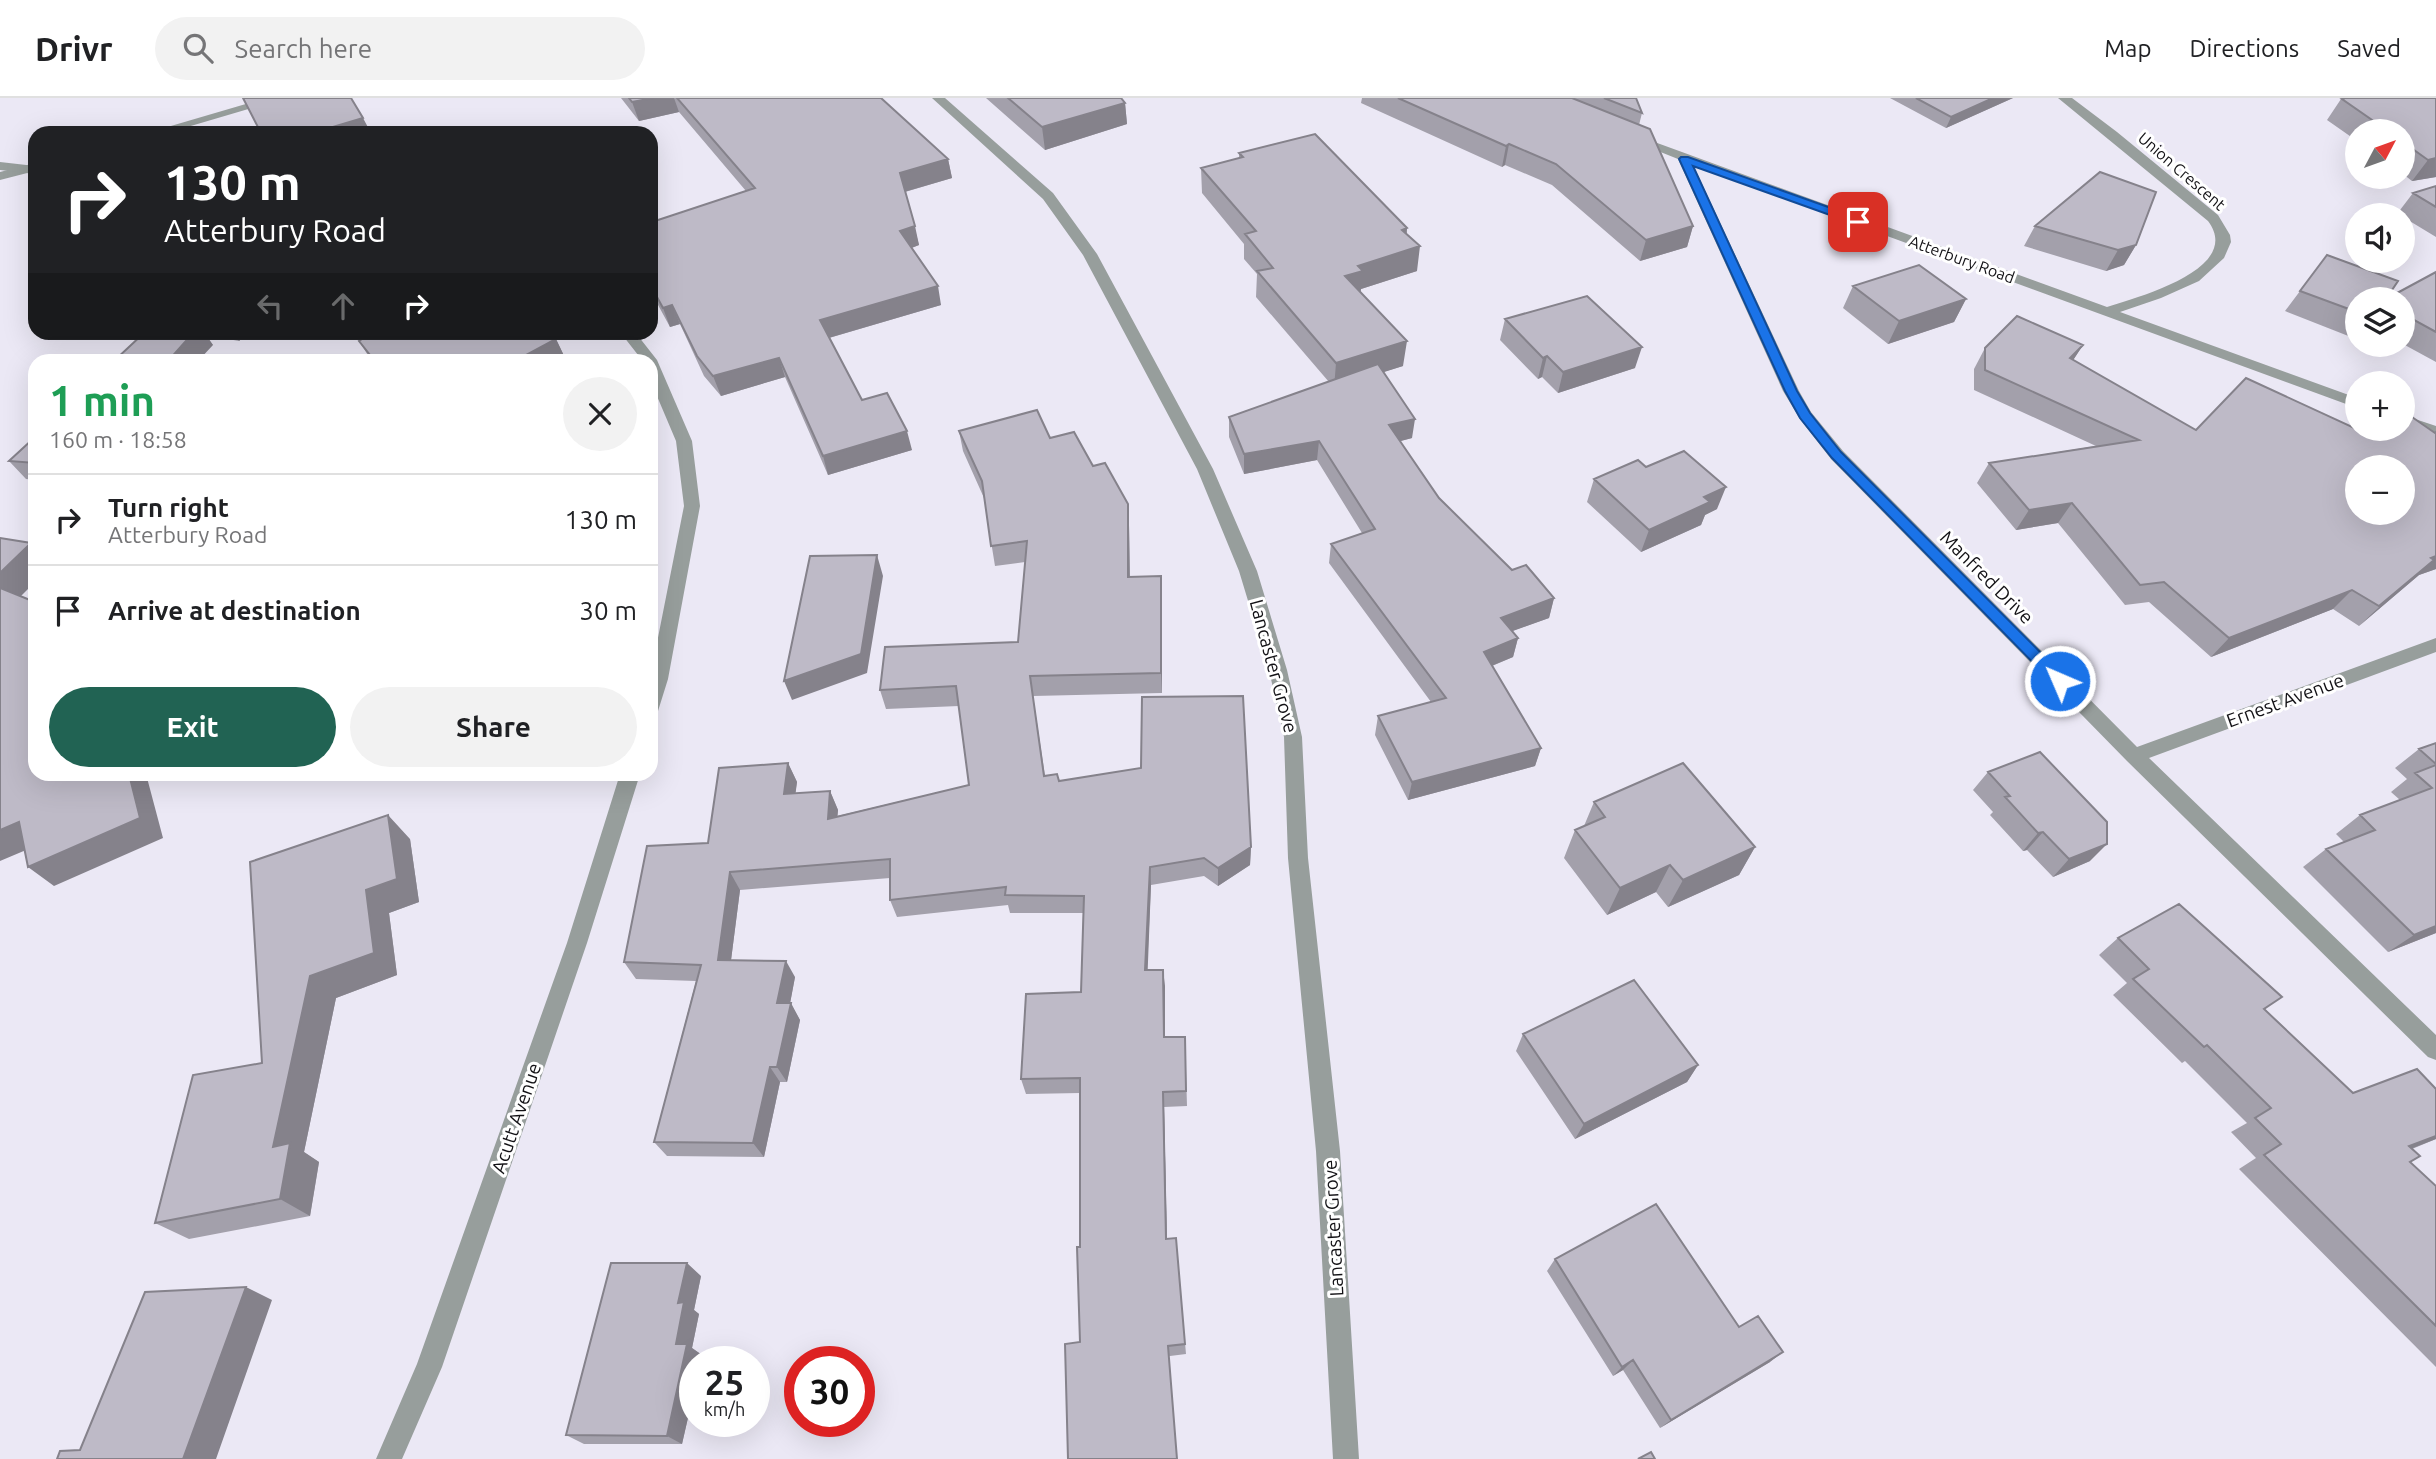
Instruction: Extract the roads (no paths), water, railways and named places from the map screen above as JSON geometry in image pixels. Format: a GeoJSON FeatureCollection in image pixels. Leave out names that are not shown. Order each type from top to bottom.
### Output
{"type":"FeatureCollection","features":[{"type":"Feature","properties":{"kind":"street"},"geometry":{"type":"LineString","coordinates":[[178,126],[280,98]]}},
{"type":"Feature","properties":{"kind":"street","name":"Lancaster Grove"},"geometry":{"type":"LineString","coordinates":[[938,98],[1048,196],[1090,254],[1205,469],[1248,571],[1278,670],[1293,737],[1298,858],[1328,1151],[1346,1459]]}},
{"type":"Feature","properties":{"kind":"street","name":"Union Crescent"},"geometry":{"type":"LineString","coordinates":[[2064,98],[2213,218],[2222,231],[2224,242],[2220,253],[2192,278],[2154,297],[2107,311]]}},
{"type":"Feature","properties":{"kind":"street","name":"Atterbury Road"},"geometry":{"type":"LineString","coordinates":[[1620,134],[2345,399]]}},
{"type":"Feature","properties":{"kind":"street","name":"Manfred Drive"},"geometry":{"type":"LineString","coordinates":[[1684,159],[1791,391],[1819,435],[2134,756],[2436,1050]]}},
{"type":"Feature","properties":{"kind":"street"},"geometry":{"type":"LineString","coordinates":[[0,166],[28,168]]}},
{"type":"Feature","properties":{"kind":"street"},"geometry":{"type":"LineString","coordinates":[[0,176],[28,169]]}},
{"type":"Feature","properties":{"kind":"street"},"geometry":{"type":"LineString","coordinates":[[633,340],[644,354]]}},
{"type":"Feature","properties":{"kind":"street"},"geometry":{"type":"LineString","coordinates":[[658,381],[684,441],[692,506],[658,683]]}},
{"type":"Feature","properties":{"kind":"street"},"geometry":{"type":"LineString","coordinates":[[2415,424],[2436,432]]}},
{"type":"Feature","properties":{"kind":"street","name":"Ernest Avenue"},"geometry":{"type":"LineString","coordinates":[[2134,756],[2436,645]]}},
{"type":"Feature","properties":{"kind":"street","name":"Acutt Avenue"},"geometry":{"type":"LineString","coordinates":[[389,1459],[438,1341],[577,943],[628,781]]}}]}
